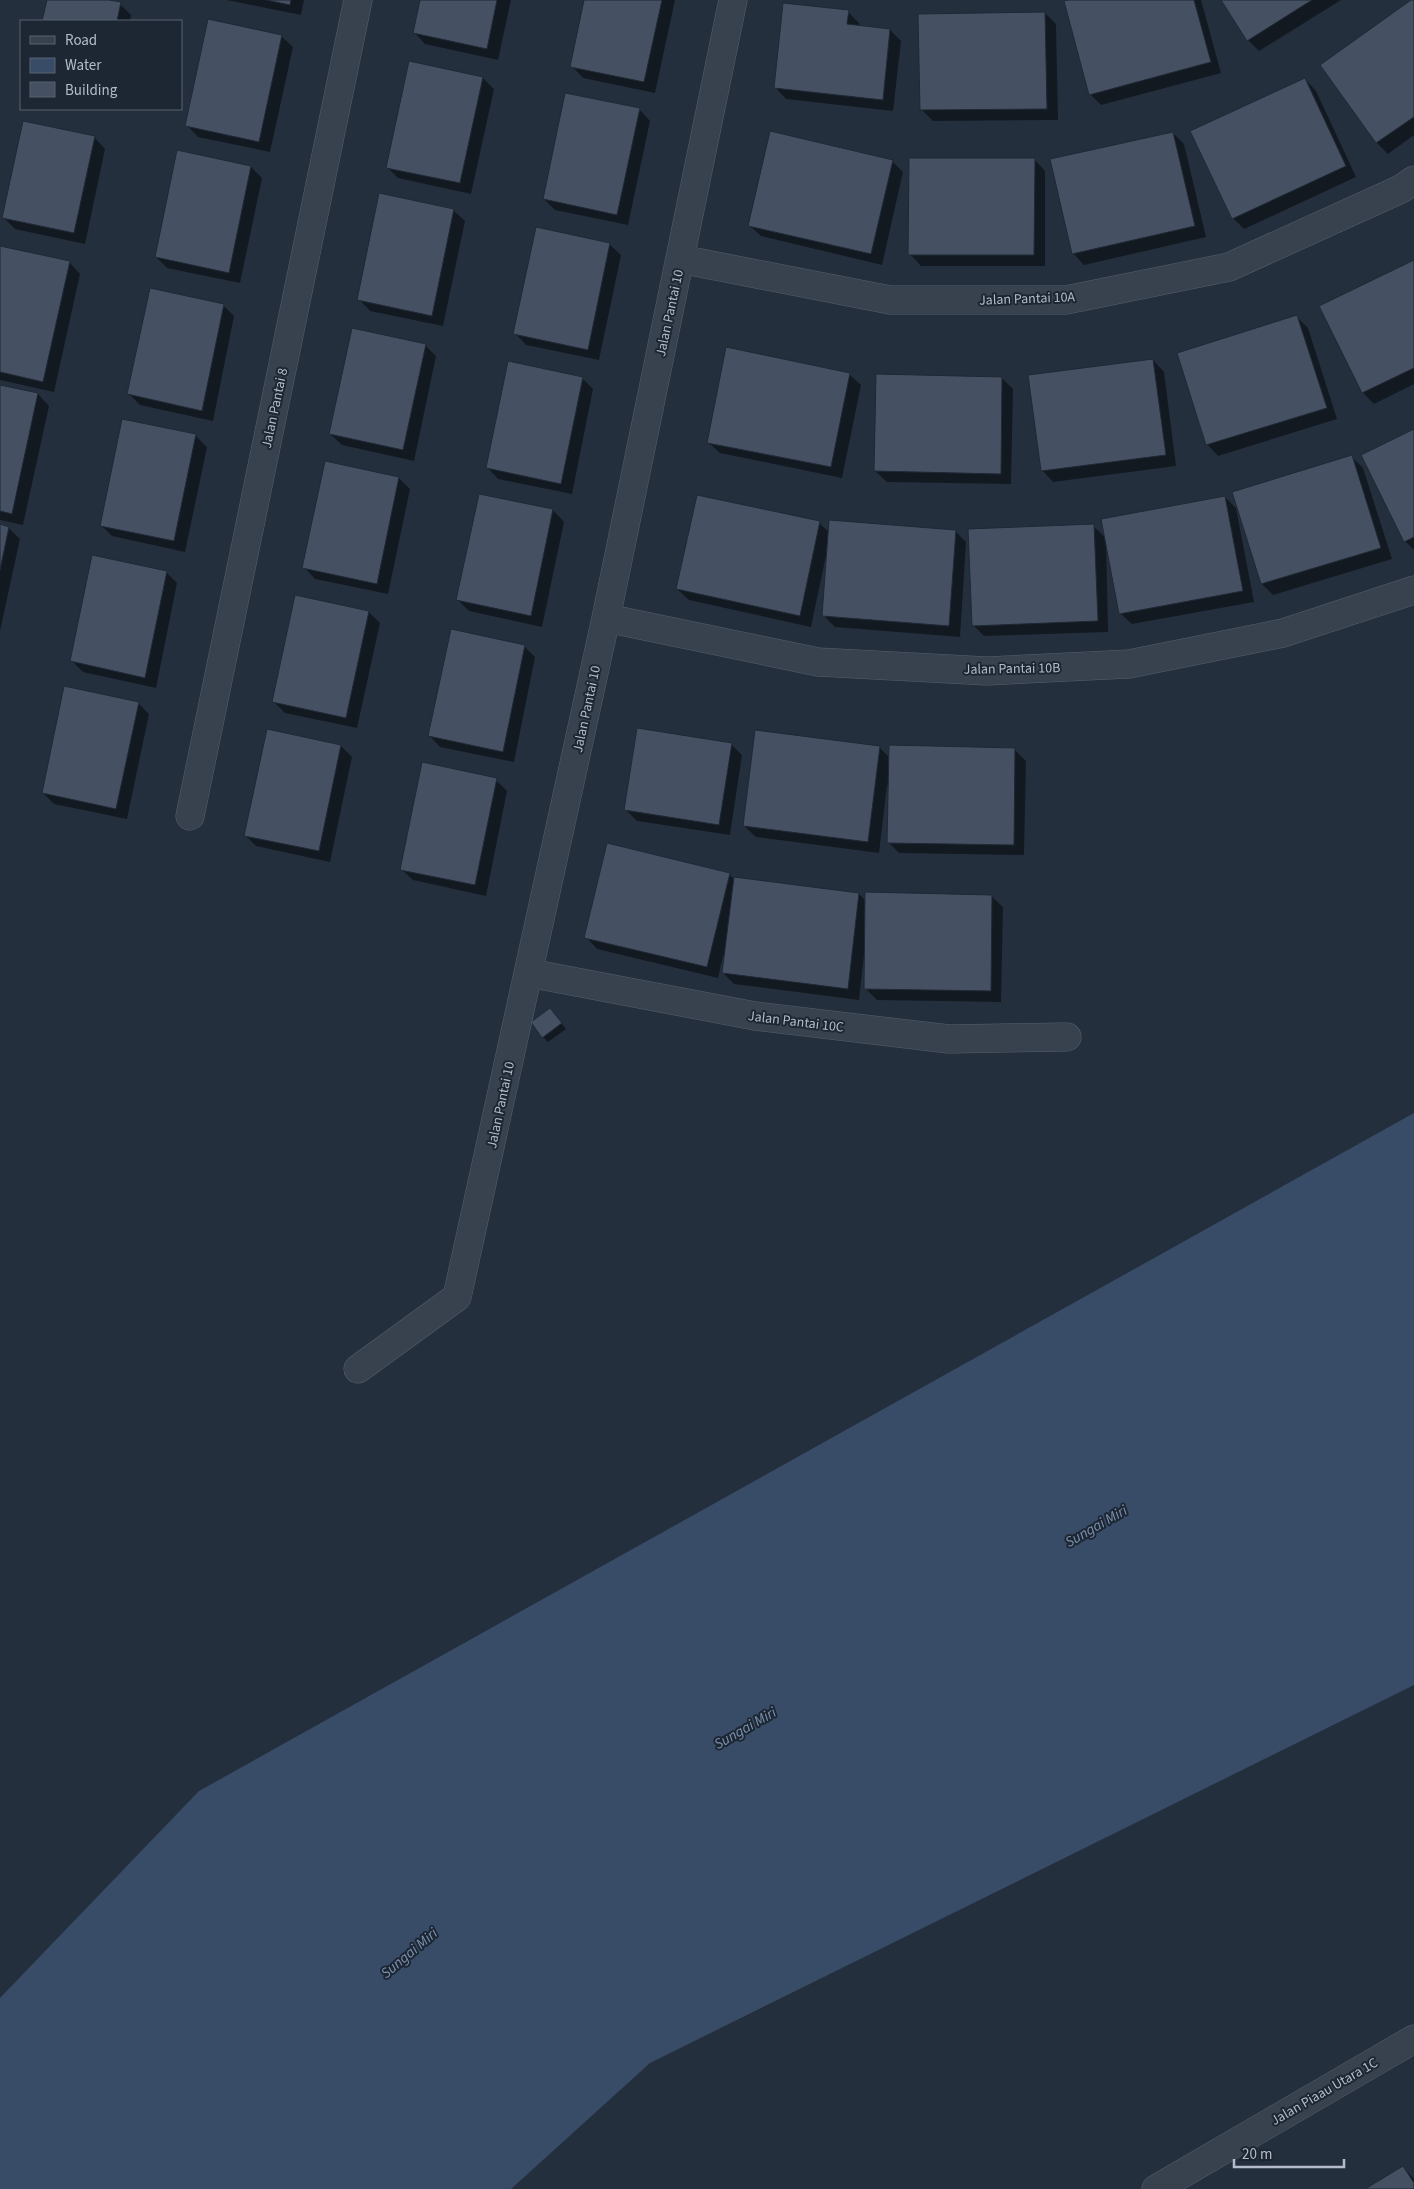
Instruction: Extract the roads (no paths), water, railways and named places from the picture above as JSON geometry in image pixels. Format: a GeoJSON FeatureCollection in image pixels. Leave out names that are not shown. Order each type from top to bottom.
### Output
{"type":"FeatureCollection","features":[{"type":"Feature","properties":{"kind":"street","name":"Jalan Pantai 8"},"geometry":{"type":"LineString","coordinates":[[190,816],[358,0]]}},
{"type":"Feature","properties":{"kind":"street","name":"Jalan Pantai 10"},"geometry":{"type":"LineString","coordinates":[[358,1369],[457,1297],[606,618],[733,0]]}},
{"type":"Feature","properties":{"kind":"street","name":"Jalan Pantai 10A"},"geometry":{"type":"LineString","coordinates":[[680,259],[890,300],[1066,300],[1229,267],[1401,189],[1414,180]]}},
{"type":"Feature","properties":{"kind":"street","name":"Jalan Pantai 10B"},"geometry":{"type":"LineString","coordinates":[[606,618],[818,662],[987,671],[1129,664],[1283,633],[1414,590]]}},
{"type":"Feature","properties":{"kind":"street","name":"Jalan Pantai 10C"},"geometry":{"type":"LineString","coordinates":[[528,973],[755,1016],[949,1040],[1067,1037]]}},
{"type":"Feature","properties":{"kind":"street","name":"Jalan Piaau Utara 1C"},"geometry":{"type":"LineString","coordinates":[[1156,2189],[1414,2039]]}},
{"type":"Feature","properties":{"kind":"water","name":"Sungai Miri"},"geometry":{"type":"Polygon","coordinates":[[[1414,1113],[1414,1685],[650,2063],[511,2189],[0,2189],[0,1998],[199,1791],[1414,1113]]]}}]}
